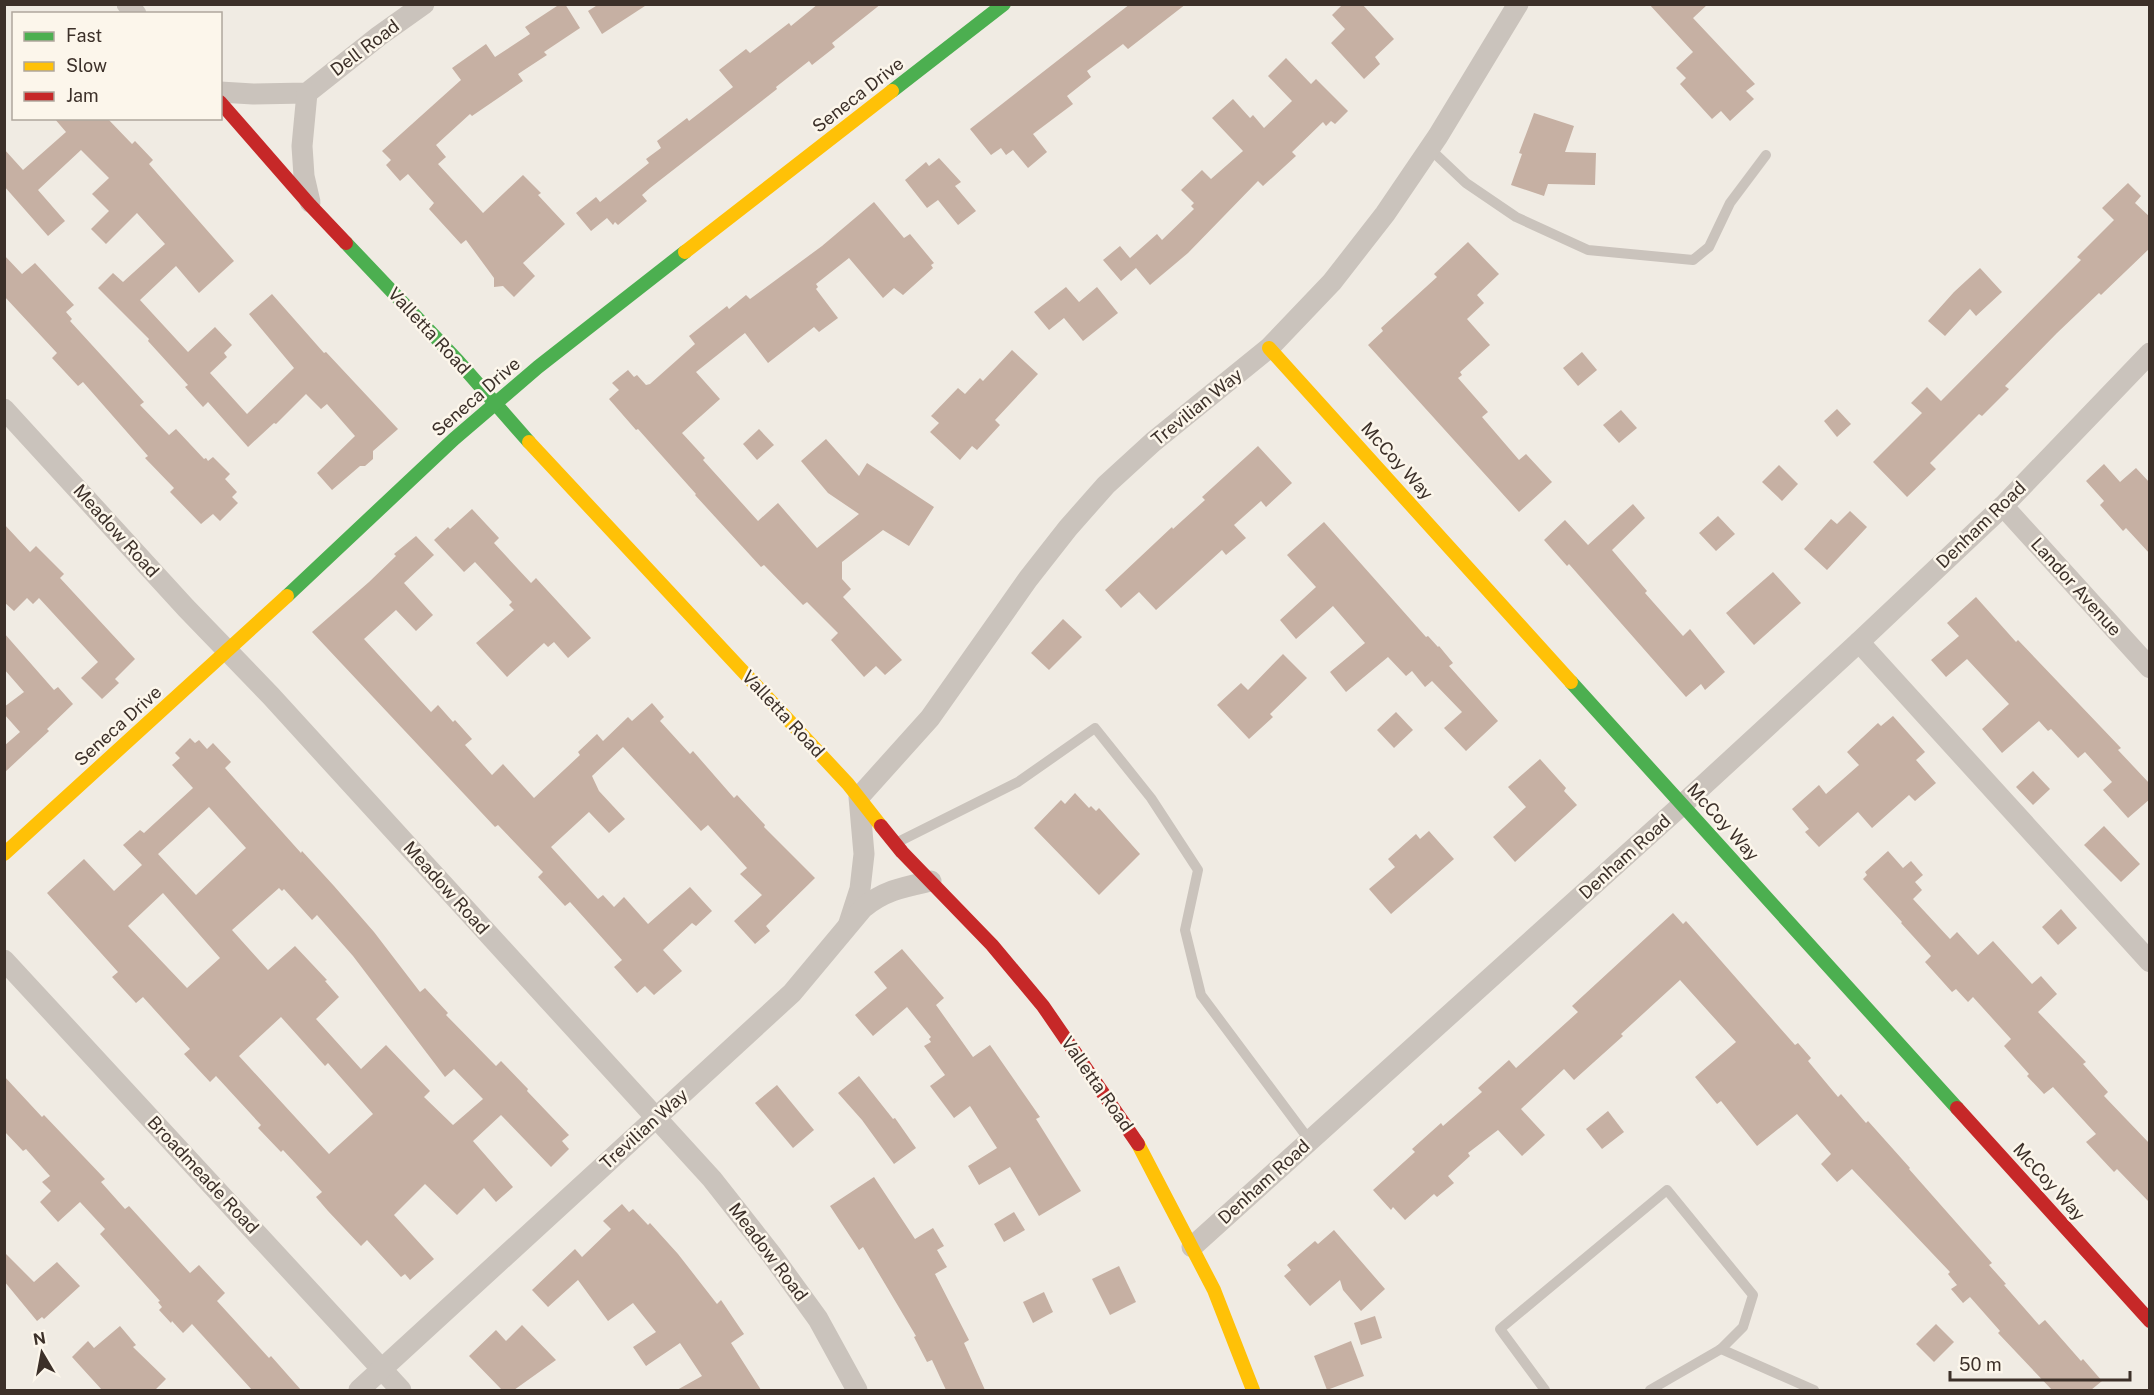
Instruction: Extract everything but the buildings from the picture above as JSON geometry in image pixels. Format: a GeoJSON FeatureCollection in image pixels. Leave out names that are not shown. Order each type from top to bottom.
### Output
{"type":"FeatureCollection","features":[{"type":"Feature","properties":{"kind":"street","name":"Dell Road"},"geometry":{"type":"LineString","coordinates":[[307,93],[424,4]]}},
{"type":"Feature","properties":{"kind":"street","name":"Seneca Drive"},"geometry":{"type":"LineString","coordinates":[[4,854],[494,403],[1004,4]]}},
{"type":"Feature","properties":{"kind":"street","name":"Trevilian Way"},"geometry":{"type":"LineString","coordinates":[[859,797],[930,718],[1028,579],[1106,485],[1153,442],[1269,348],[1332,282],[1385,214],[1429,148],[1518,4]]}},
{"type":"Feature","properties":{"kind":"street"},"geometry":{"type":"LineString","coordinates":[[222,92],[307,93],[302,146],[304,176],[310,206]]}},
{"type":"Feature","properties":{"kind":"street","name":"Valletta Road"},"geometry":{"type":"LineString","coordinates":[[222,104],[310,206],[458,361],[530,444],[859,797],[895,843],[992,945],[1043,1006],[1133,1135],[1214,1290],[1253,1390]]}},
{"type":"Feature","properties":{"kind":"street","name":"McCoy Way"},"geometry":{"type":"LineString","coordinates":[[1269,348],[2150,1320]]}},
{"type":"Feature","properties":{"kind":"street","name":"Denham Road"},"geometry":{"type":"LineString","coordinates":[[1192,1247],[1859,642],[2003,506],[2150,352]]}},
{"type":"Feature","properties":{"kind":"street","name":"Meadow Road"},"geometry":{"type":"LineString","coordinates":[[4,409],[227,651],[279,704],[712,1179],[818,1319],[857,1390]]}},
{"type":"Feature","properties":{"kind":"street","name":"Landor Avenue"},"geometry":{"type":"LineString","coordinates":[[2003,506],[2150,668]]}},
{"type":"Feature","properties":{"kind":"street"},"geometry":{"type":"LineString","coordinates":[[1859,642],[2150,962]]}},
{"type":"Feature","properties":{"kind":"street"},"geometry":{"type":"LineString","coordinates":[[849,923],[860,889],[864,854],[859,797]]}},
{"type":"Feature","properties":{"kind":"street","name":"Trevilian Way"},"geometry":{"type":"LineString","coordinates":[[359,1390],[792,993],[849,923],[878,896],[896,889],[931,881]]}},
{"type":"Feature","properties":{"kind":"street","name":"Broadmeade Road"},"geometry":{"type":"LineString","coordinates":[[4,960],[401,1390]]}},
{"type":"Feature","properties":{"kind":"lane"},"geometry":{"type":"LineString","coordinates":[[1429,148],[1466,183],[1516,217],[1588,250],[1694,260],[1709,247],[1730,203],[1766,155]]}},
{"type":"Feature","properties":{"kind":"lane"},"geometry":{"type":"LineString","coordinates":[[895,843],[1018,782],[1095,728],[1151,798],[1198,870],[1185,930],[1201,995],[1310,1141]]}},
{"type":"Feature","properties":{"kind":"lane"},"geometry":{"type":"LineString","coordinates":[[1545,1390],[1500,1329],[1667,1190],[1753,1295],[1743,1327],[1721,1349],[1650,1390]]}},
{"type":"Feature","properties":{"kind":"lane"},"geometry":{"type":"LineString","coordinates":[[1721,1349],[1814,1390]]}},
{"type":"Feature","properties":{"kind":"traffic: fast"},"geometry":{"type":"LineString","coordinates":[[892,91],[1004,4]]}},
{"type":"Feature","properties":{"kind":"traffic: fast"},"geometry":{"type":"LineString","coordinates":[[346,243],[458,361],[529,442]]}},
{"type":"Feature","properties":{"kind":"traffic: fast"},"geometry":{"type":"LineString","coordinates":[[287,596],[454,439],[538,367],[685,252]]}},
{"type":"Feature","properties":{"kind":"traffic: fast"},"geometry":{"type":"LineString","coordinates":[[1571,682],[1957,1108]]}},
{"type":"Feature","properties":{"kind":"traffic: slow"},"geometry":{"type":"LineString","coordinates":[[685,252],[892,91]]}},
{"type":"Feature","properties":{"kind":"traffic: slow"},"geometry":{"type":"LineString","coordinates":[[1269,348],[1571,682]]}},
{"type":"Feature","properties":{"kind":"traffic: slow"},"geometry":{"type":"LineString","coordinates":[[529,442],[848,784],[881,826]]}},
{"type":"Feature","properties":{"kind":"traffic: slow"},"geometry":{"type":"LineString","coordinates":[[4,854],[287,596]]}},
{"type":"Feature","properties":{"kind":"traffic: slow"},"geometry":{"type":"LineString","coordinates":[[1138,1144],[1214,1290],[1253,1390]]}},
{"type":"Feature","properties":{"kind":"traffic: jam"},"geometry":{"type":"LineString","coordinates":[[222,104],[346,243]]}},
{"type":"Feature","properties":{"kind":"traffic: jam"},"geometry":{"type":"LineString","coordinates":[[881,826],[902,852],[992,945],[1043,1006],[1138,1144]]}},
{"type":"Feature","properties":{"kind":"traffic: jam"},"geometry":{"type":"LineString","coordinates":[[1957,1108],[2150,1321]]}}]}
